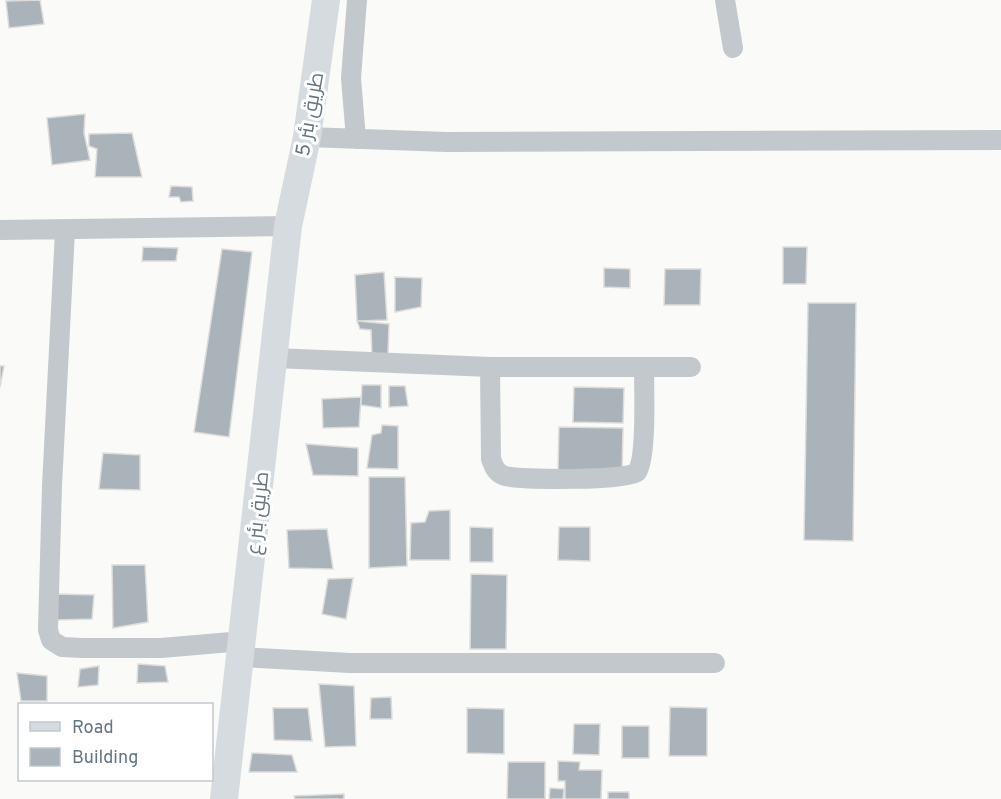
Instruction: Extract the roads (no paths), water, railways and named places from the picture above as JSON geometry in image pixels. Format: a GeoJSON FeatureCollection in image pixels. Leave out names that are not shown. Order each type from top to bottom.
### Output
{"type":"FeatureCollection","features":[{"type":"Feature","properties":{"kind":"street","name":"طريق بئر 5"},"geometry":{"type":"LineString","coordinates":[[288,226],[307,137],[326,0]]}},
{"type":"Feature","properties":{"kind":"street"},"geometry":{"type":"LineString","coordinates":[[356,139],[351,78],[357,0]]}},
{"type":"Feature","properties":{"kind":"street"},"geometry":{"type":"LineString","coordinates":[[725,0],[733,48]]}},
{"type":"Feature","properties":{"kind":"street"},"geometry":{"type":"LineString","coordinates":[[307,137],[447,142],[1001,140]]}},
{"type":"Feature","properties":{"kind":"street"},"geometry":{"type":"LineString","coordinates":[[0,230],[65,231],[288,226]]}},
{"type":"Feature","properties":{"kind":"street","name":"طريق بئر ع"},"geometry":{"type":"LineString","coordinates":[[224,799],[288,226]]}},
{"type":"Feature","properties":{"kind":"street"},"geometry":{"type":"LineString","coordinates":[[65,231],[52,486],[48,630],[51,640],[62,647],[242,649],[350,663],[715,663]]}},
{"type":"Feature","properties":{"kind":"street"},"geometry":{"type":"LineString","coordinates":[[274,358],[490,367],[691,367]]}},
{"type":"Feature","properties":{"kind":"street"},"geometry":{"type":"LineString","coordinates":[[490,367],[491,459],[495,470],[504,476],[518,478],[625,478],[637,471],[641,464],[643,448],[644,367]]}}]}
